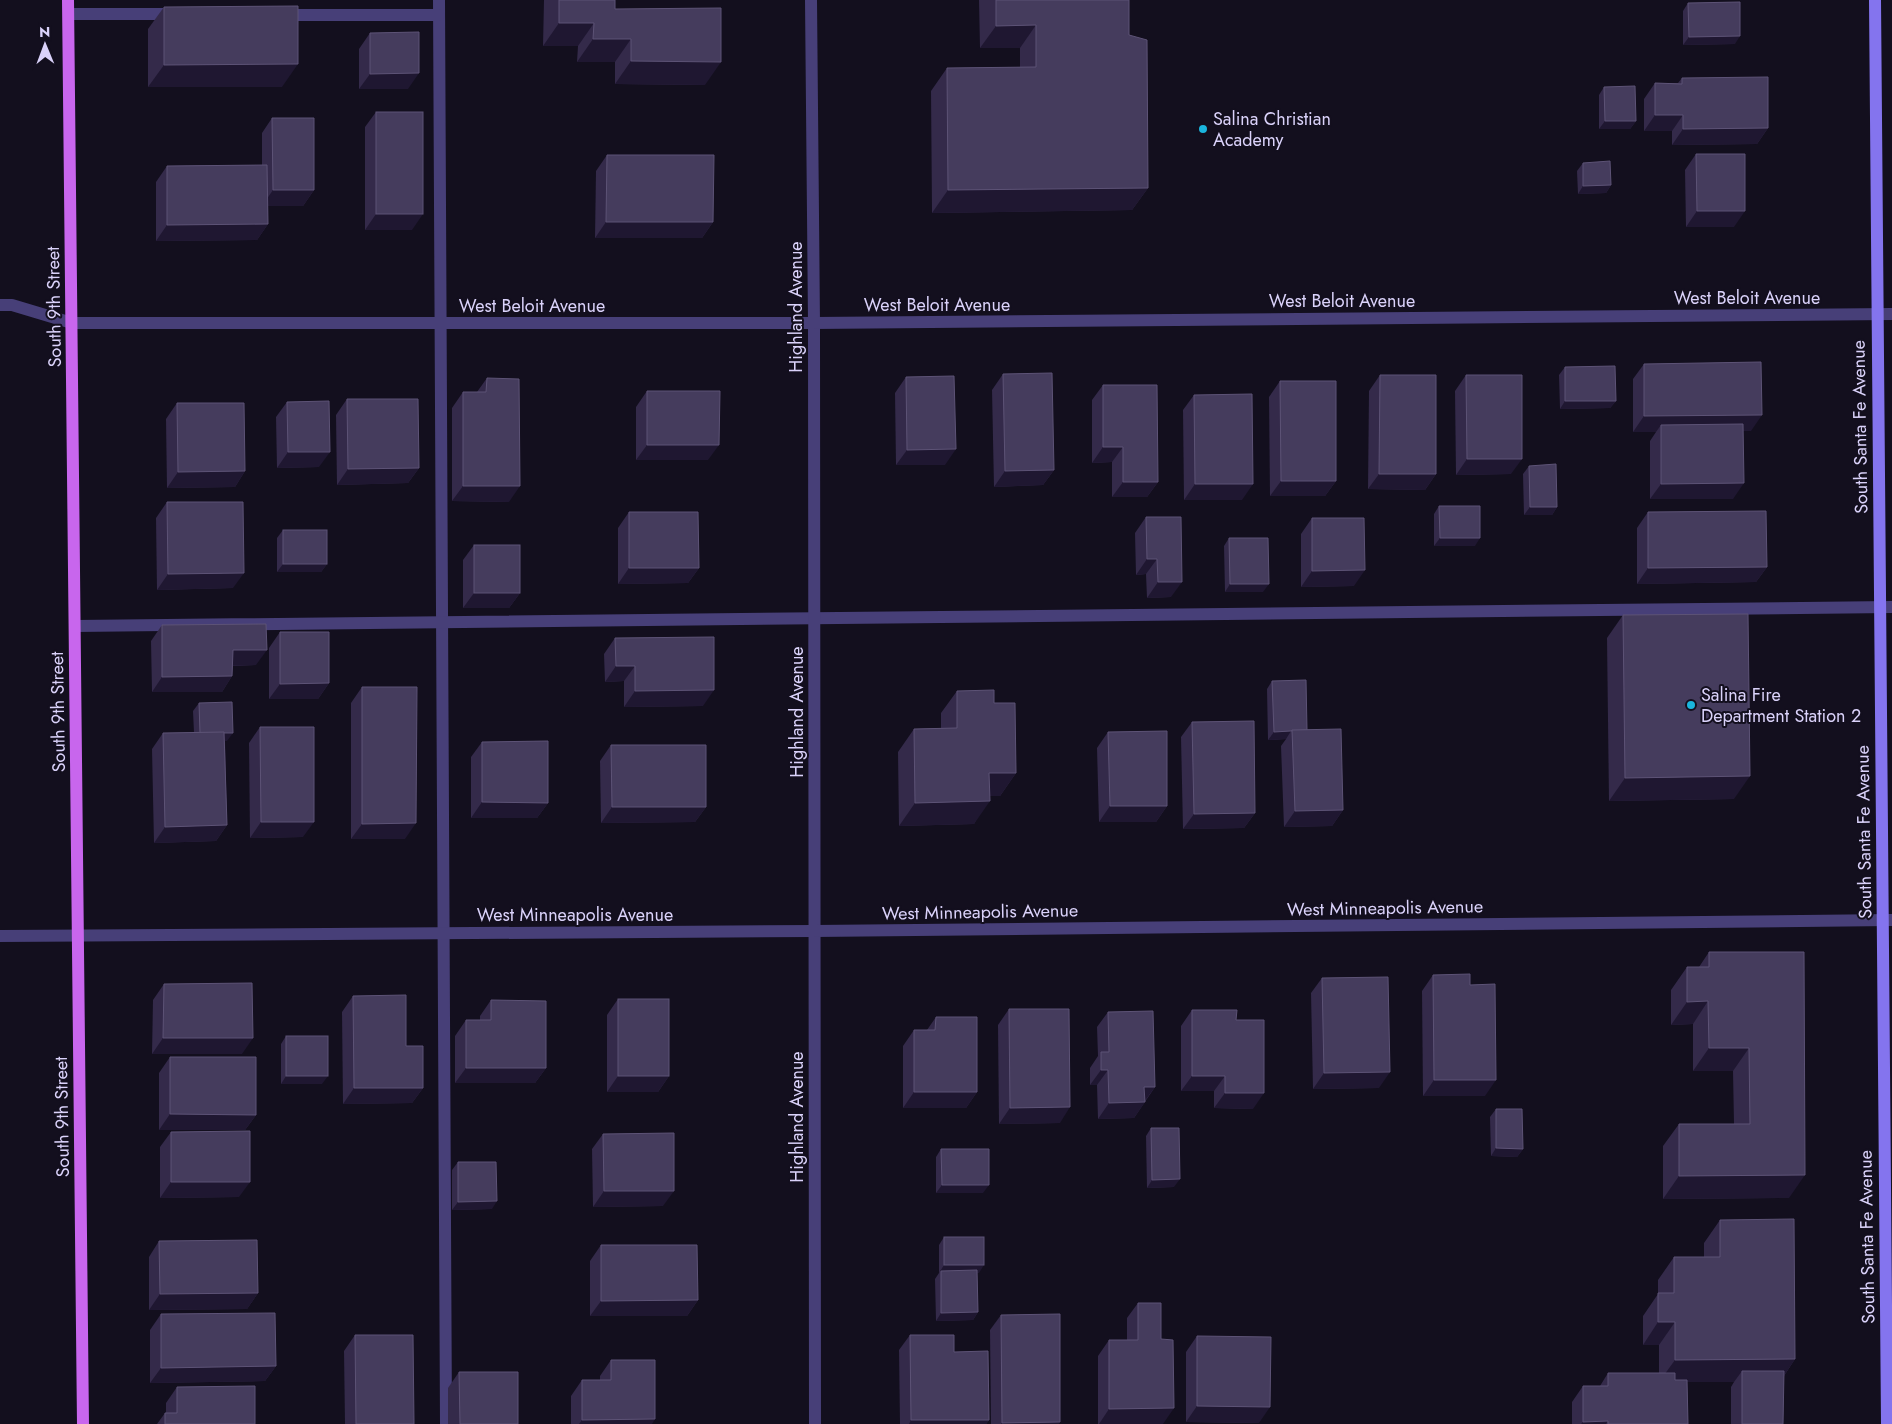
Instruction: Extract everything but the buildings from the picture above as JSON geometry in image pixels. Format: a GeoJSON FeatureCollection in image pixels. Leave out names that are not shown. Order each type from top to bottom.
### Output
{"type":"FeatureCollection","features":[{"type":"Feature","properties":{"kind":"main road","name":"South 9th Street"},"geometry":{"type":"LineString","coordinates":[[68,0],[83,1424]]}},
{"type":"Feature","properties":{"kind":"main road","name":"South Santa Fe Avenue"},"geometry":{"type":"LineString","coordinates":[[1874,0],[1876,314],[1886,607],[1888,1223],[1886,1424]]}},
{"type":"Feature","properties":{"kind":"street"},"geometry":{"type":"LineString","coordinates":[[439,0],[446,1424]]}},
{"type":"Feature","properties":{"kind":"street","name":"Highland Avenue"},"geometry":{"type":"LineString","coordinates":[[811,0],[814,323],[815,1424]]}},
{"type":"Feature","properties":{"kind":"street"},"geometry":{"type":"LineString","coordinates":[[68,14],[186,14]]}},
{"type":"Feature","properties":{"kind":"street"},"geometry":{"type":"LineString","coordinates":[[264,14],[439,15]]}},
{"type":"Feature","properties":{"kind":"street","name":"West Beloit Avenue"},"geometry":{"type":"LineString","coordinates":[[0,305],[12,305],[72,323],[814,323],[1892,314]]}},
{"type":"Feature","properties":{"kind":"street"},"geometry":{"type":"LineString","coordinates":[[75,626],[1886,607]]}},
{"type":"Feature","properties":{"kind":"street","name":"West Minneapolis Avenue"},"geometry":{"type":"LineString","coordinates":[[0,936],[78,934],[814,931],[1887,920]]}},
{"type":"Feature","properties":{"kind":"place","name":"Salina Christian Academy"},"geometry":{"type":"Point","coordinates":[1203,129]}},
{"type":"Feature","properties":{"kind":"place","name":"Salina Fire Department Station 2"},"geometry":{"type":"Point","coordinates":[1691,705]}}]}
